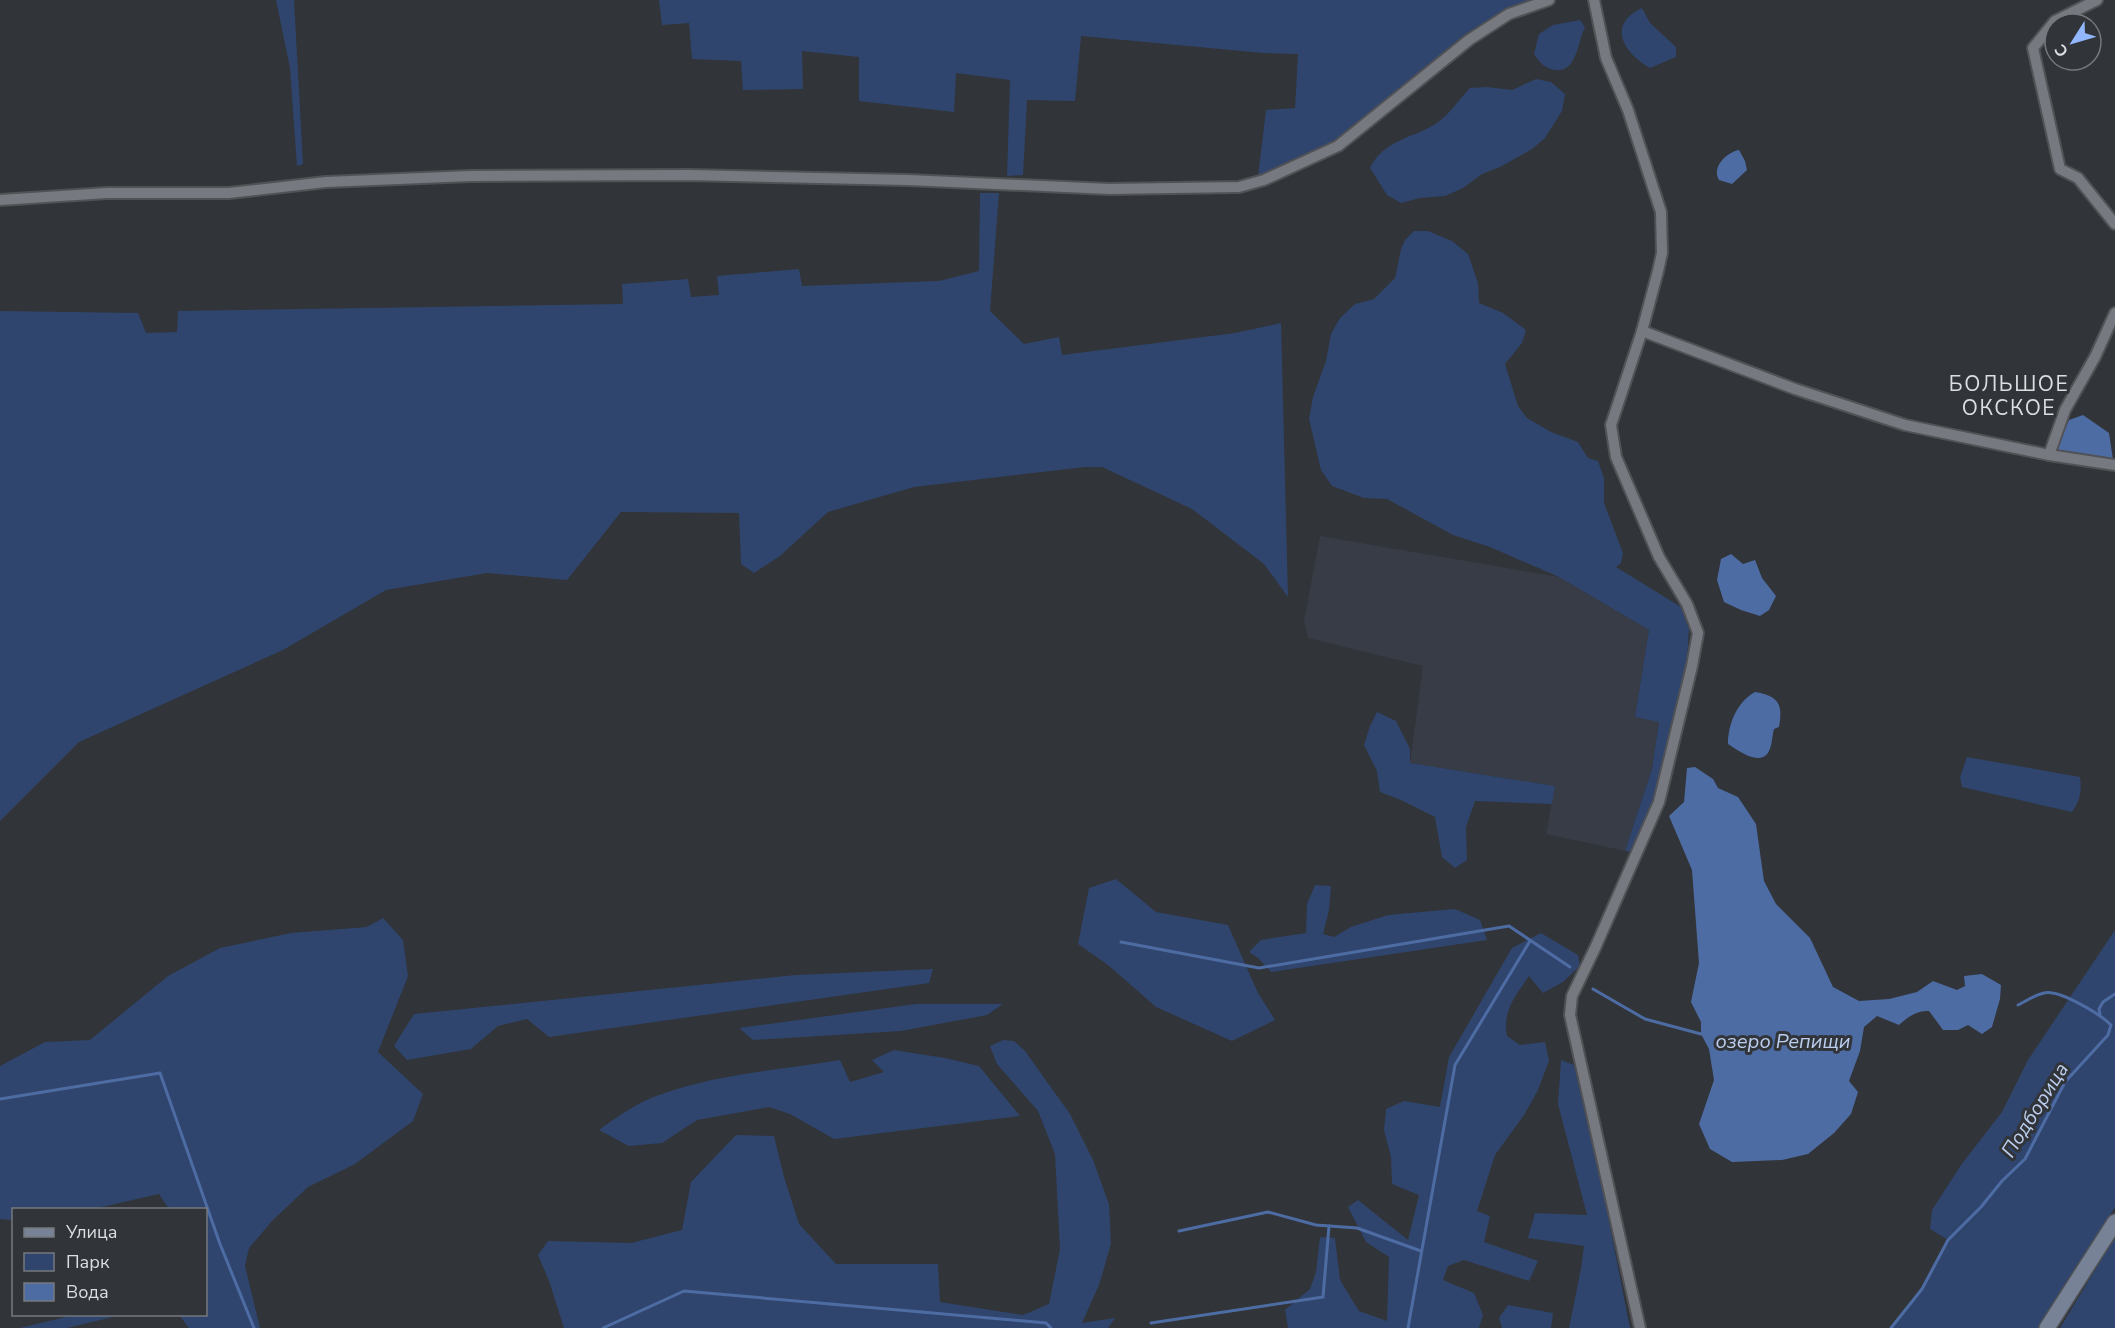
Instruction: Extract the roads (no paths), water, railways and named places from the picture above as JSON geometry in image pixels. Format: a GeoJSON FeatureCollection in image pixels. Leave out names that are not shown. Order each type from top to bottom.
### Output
{"type":"FeatureCollection","features":[{"type":"Feature","properties":{"kind":"main road"},"geometry":{"type":"LineString","coordinates":[[2047,1328],[2115,1222]]}},
{"type":"Feature","properties":{"kind":"street"},"geometry":{"type":"LineString","coordinates":[[0,200],[107,194],[229,194],[326,182],[480,176],[689,175],[909,180],[1109,189],[1239,187],[1264,180],[1338,146],[1469,39],[1509,14],[1549,0]]}},
{"type":"Feature","properties":{"kind":"street"},"geometry":{"type":"LineString","coordinates":[[1594,0],[1606,58],[1628,110],[1662,212],[1662,253],[1642,331],[1611,425],[1616,457],[1659,557],[1687,604],[1698,633],[1659,802],[1572,996],[1570,1015],[1640,1328]]}},
{"type":"Feature","properties":{"kind":"street"},"geometry":{"type":"LineString","coordinates":[[2097,0],[2055,21],[2033,48],[2060,169],[2078,178],[2115,224]]}},
{"type":"Feature","properties":{"kind":"street"},"geometry":{"type":"LineString","coordinates":[[2049,455],[2065,410],[2095,357],[2115,313]]}},
{"type":"Feature","properties":{"kind":"street"},"geometry":{"type":"LineString","coordinates":[[1642,331],[1795,389],[1905,425],[2049,455],[2115,465]]}},
{"type":"Feature","properties":{"kind":"water"},"geometry":{"type":"Polygon","coordinates":[[[1739,150],[1747,170],[1732,184],[1719,180],[1717,170],[1719,165],[1725,157],[1739,150]]]}},
{"type":"Feature","properties":{"kind":"water"},"geometry":{"type":"Polygon","coordinates":[[[2083,415],[2109,433],[2113,460],[2059,454],[2056,450],[2069,420],[2083,415]]]}},
{"type":"Feature","properties":{"kind":"water"},"geometry":{"type":"Polygon","coordinates":[[[1731,554],[1743,564],[1755,560],[1762,578],[1776,596],[1769,610],[1760,616],[1724,602],[1717,580],[1721,559],[1731,554]]]}},
{"type":"Feature","properties":{"kind":"water"},"geometry":{"type":"Polygon","coordinates":[[[1755,692],[1769,696],[1778,702],[1780,712],[1779,727],[1774,729],[1769,751],[1764,757],[1759,758],[1748,756],[1728,744],[1735,714],[1743,702],[1755,692]]]}},
{"type":"Feature","properties":{"kind":"water","name":"озеро Репищи"},"geometry":{"type":"Polygon","coordinates":[[[1695,767],[1713,779],[1718,788],[1738,797],[1756,824],[1764,881],[1776,904],[1810,938],[1833,987],[1859,1001],[1889,999],[1917,992],[1933,981],[1957,990],[1965,986],[1964,976],[1982,974],[2001,985],[2000,999],[1992,1027],[1982,1034],[1968,1025],[1958,1030],[1943,1030],[1929,1011],[1917,1013],[1899,1025],[1877,1016],[1864,1027],[1860,1051],[1849,1081],[1858,1092],[1851,1114],[1834,1133],[1808,1154],[1782,1160],[1732,1162],[1710,1149],[1699,1124],[1714,1080],[1709,1049],[1701,1034],[1701,1022],[1691,1002],[1699,963],[1692,870],[1669,816],[1684,802],[1687,768],[1695,767]]]}},
{"type":"Feature","properties":{"kind":"waterway"},"geometry":{"type":"LineString","coordinates":[[1121,942],[1259,968],[1509,926],[1570,967]]}},
{"type":"Feature","properties":{"kind":"waterway"},"geometry":{"type":"LineString","coordinates":[[1408,1328],[1455,1065],[1530,941]]}},
{"type":"Feature","properties":{"kind":"waterway"},"geometry":{"type":"LineString","coordinates":[[1593,989],[1645,1019],[1701,1034]]}},
{"type":"Feature","properties":{"kind":"waterway","name":"Подборица"},"geometry":{"type":"LineString","coordinates":[[1891,1328],[1922,1289],[1948,1240],[2025,1159],[2065,1082],[2108,1035],[2111,1025],[2079,1003],[2051,993],[2037,995],[2018,1005]]}},
{"type":"Feature","properties":{"kind":"waterway","name":"Подборица"},"geometry":{"type":"LineString","coordinates":[[2100,1014],[2099,1009],[2103,1002],[2115,994]]}},
{"type":"Feature","properties":{"kind":"waterway"},"geometry":{"type":"LineString","coordinates":[[0,1099],[160,1073],[220,1244],[254,1328]]}},
{"type":"Feature","properties":{"kind":"waterway"},"geometry":{"type":"LineString","coordinates":[[1179,1231],[1268,1212],[1316,1225],[1357,1228],[1421,1251]]}},
{"type":"Feature","properties":{"kind":"waterway"},"geometry":{"type":"LineString","coordinates":[[1151,1323],[1323,1297],[1329,1226]]}},
{"type":"Feature","properties":{"kind":"waterway"},"geometry":{"type":"LineString","coordinates":[[603,1328],[684,1291],[1046,1323],[1051,1328]]}},
{"type":"Feature","properties":{"kind":"district","name":"БОЛЬШОЕ ОКСКОЕ"},"geometry":{"type":"Point","coordinates":[2009,396]}}]}
